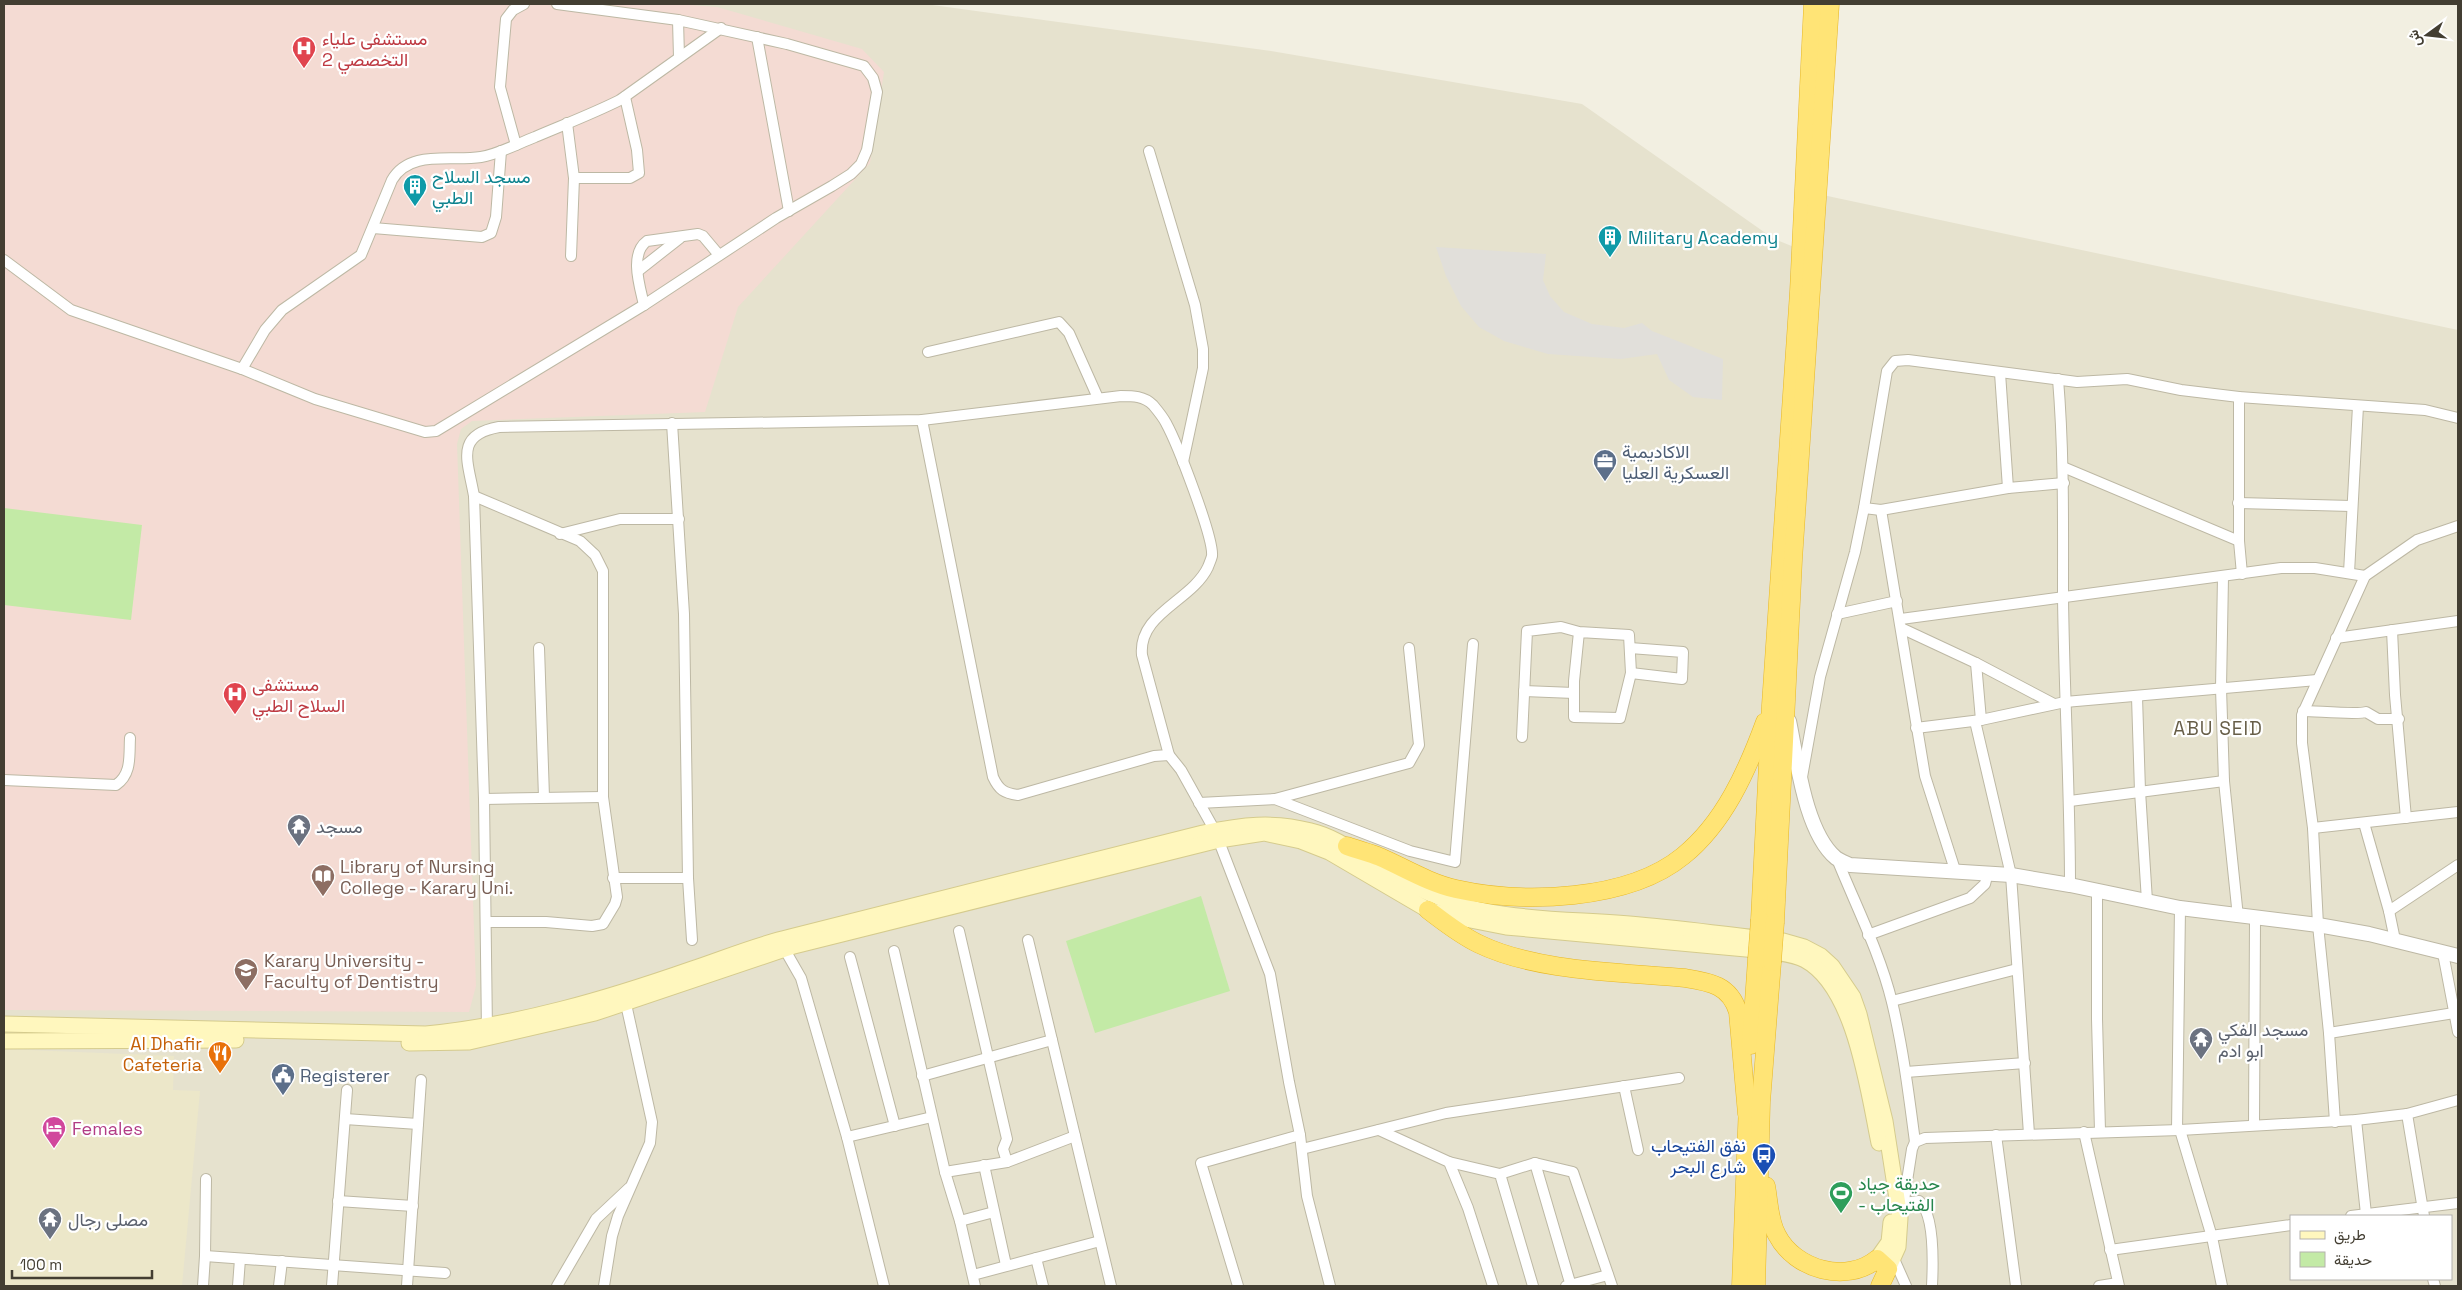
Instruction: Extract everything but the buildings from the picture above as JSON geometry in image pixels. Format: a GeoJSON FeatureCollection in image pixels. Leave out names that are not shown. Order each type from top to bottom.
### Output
{"type":"FeatureCollection","features":[{"type":"Feature","properties":{"kind":"highway"},"geometry":{"type":"LineString","coordinates":[[1768,921],[1771,705],[1799,292],[1813,4]]}},
{"type":"Feature","properties":{"kind":"highway"},"geometry":{"type":"LineString","coordinates":[[1741,1286],[1747,1114],[1768,921],[1787,713],[1793,560],[1830,4]]}},
{"type":"Feature","properties":{"kind":"highway"},"geometry":{"type":"LineString","coordinates":[[1348,846],[1379,857],[1414,875],[1456,889],[1508,896],[1550,896],[1624,884],[1652,874],[1682,857],[1704,834],[1725,807],[1750,762],[1771,705]]}},
{"type":"Feature","properties":{"kind":"highway"},"geometry":{"type":"LineString","coordinates":[[1428,910],[1452,929],[1478,944],[1530,961],[1685,978],[1709,982],[1723,990],[1734,1000],[1738,1012],[1747,1114]]}},
{"type":"Feature","properties":{"kind":"highway"},"geometry":{"type":"LineString","coordinates":[[1756,1286],[1764,960]]}},
{"type":"Feature","properties":{"kind":"highway"},"geometry":{"type":"LineString","coordinates":[[1760,1144],[1772,1225],[1777,1237],[1789,1251],[1807,1263],[1838,1273],[1860,1270],[1886,1262]]}},
{"type":"Feature","properties":{"kind":"highway"},"geometry":{"type":"LineString","coordinates":[[1880,1286],[1886,1262]]}},
{"type":"Feature","properties":{"kind":"main road"},"geometry":{"type":"LineString","coordinates":[[4,1041],[192,1034],[487,1033],[626,1004],[785,950],[1255,824],[1279,825],[1313,831],[1348,846],[1390,874],[1439,898],[1488,912],[1560,921],[1639,925],[1783,941],[1804,947],[1821,956],[1844,981],[1859,1014],[1885,1122],[1902,1210],[1900,1234],[1886,1262]]}},
{"type":"Feature","properties":{"kind":"main road"},"geometry":{"type":"LineString","coordinates":[[487,1033],[620,993],[763,944],[1217,835],[1264,833],[1301,841],[1329,852],[1428,910],[1506,927],[1768,951],[1796,956],[1811,963],[1828,981],[1848,1014],[1873,1116],[1885,1175],[1891,1229],[1886,1248],[1886,1262]]}},
{"type":"Feature","properties":{"kind":"main road"},"geometry":{"type":"LineString","coordinates":[[4,1024],[192,1034]]}},
{"type":"Feature","properties":{"kind":"street"},"geometry":{"type":"LineString","coordinates":[[516,144],[500,87],[506,19],[513,10],[524,4]]}},
{"type":"Feature","properties":{"kind":"street"},"geometry":{"type":"LineString","coordinates":[[4,260],[71,310],[242,369],[315,398],[372,417],[424,432],[436,431],[644,305],[719,255],[851,174],[861,164],[867,150],[875,113],[876,85],[869,71],[864,66],[721,28],[678,20],[557,4]]}},
{"type":"Feature","properties":{"kind":"street"},"geometry":{"type":"LineString","coordinates":[[678,20],[679,58]]}},
{"type":"Feature","properties":{"kind":"street"},"geometry":{"type":"LineString","coordinates":[[242,369],[266,330],[282,310],[349,266],[361,255],[392,180],[397,171],[405,165],[422,159],[480,157],[501,151],[568,123],[625,97],[721,28]]}},
{"type":"Feature","properties":{"kind":"street"},"geometry":{"type":"LineString","coordinates":[[757,37],[789,211]]}},
{"type":"Feature","properties":{"kind":"street"},"geometry":{"type":"LineString","coordinates":[[574,178],[630,178],[639,173],[637,150],[625,97]]}},
{"type":"Feature","properties":{"kind":"street"},"geometry":{"type":"LineString","coordinates":[[568,123],[574,178],[571,256]]}},
{"type":"Feature","properties":{"kind":"street"},"geometry":{"type":"LineString","coordinates":[[373,228],[482,237],[491,234],[496,217],[501,151]]}},
{"type":"Feature","properties":{"kind":"street"},"geometry":{"type":"LineString","coordinates":[[1149,151],[1195,305],[1203,350],[1203,368],[1182,463]]}},
{"type":"Feature","properties":{"kind":"street"},"geometry":{"type":"LineString","coordinates":[[644,305],[638,271],[639,250],[647,241],[702,236],[719,255]]}},
{"type":"Feature","properties":{"kind":"street"},"geometry":{"type":"LineString","coordinates":[[638,271],[681,237]]}},
{"type":"Feature","properties":{"kind":"street"},"geometry":{"type":"LineString","coordinates":[[928,352],[1059,322],[1069,333],[1098,398]]}},
{"type":"Feature","properties":{"kind":"street"},"geometry":{"type":"LineString","coordinates":[[1802,779],[1820,677],[1855,552],[1887,371],[1895,361],[1908,360],[2077,382],[2127,379],[2181,390],[2239,397],[2425,410],[2458,418]]}},
{"type":"Feature","properties":{"kind":"street"},"geometry":{"type":"LineString","coordinates":[[2000,373],[2008,488]]}},
{"type":"Feature","properties":{"kind":"street"},"geometry":{"type":"LineString","coordinates":[[2058,379],[2064,483],[2063,596],[2065,702],[2070,801],[2070,885]]}},
{"type":"Feature","properties":{"kind":"street"},"geometry":{"type":"LineString","coordinates":[[487,1033],[484,799],[474,496],[466,446],[470,438],[485,430],[499,427],[922,420],[1098,398],[1140,397],[1151,403],[1167,424],[1210,542],[1212,556],[1200,579],[1152,623],[1142,638],[1142,655],[1169,755],[1181,770],[1217,835],[1270,974],[1288,1082],[1300,1135],[1307,1196],[1330,1286]]}},
{"type":"Feature","properties":{"kind":"street"},"geometry":{"type":"LineString","coordinates":[[2239,397],[2238,502],[2242,574]]}},
{"type":"Feature","properties":{"kind":"street"},"geometry":{"type":"LineString","coordinates":[[2350,573],[2351,506],[2358,406]]}},
{"type":"Feature","properties":{"kind":"street"},"geometry":{"type":"LineString","coordinates":[[922,420],[993,778],[998,788],[1006,794],[1018,795],[1154,756],[1169,755]]}},
{"type":"Feature","properties":{"kind":"street"},"geometry":{"type":"LineString","coordinates":[[672,423],[684,614],[688,878],[692,940]]}},
{"type":"Feature","properties":{"kind":"street"},"geometry":{"type":"LineString","coordinates":[[2063,468],[2239,541]]}},
{"type":"Feature","properties":{"kind":"street"},"geometry":{"type":"LineString","coordinates":[[1864,508],[1881,510],[2008,488],[2064,483]]}},
{"type":"Feature","properties":{"kind":"street"},"geometry":{"type":"LineString","coordinates":[[474,496],[580,541],[595,555],[603,571],[603,797],[616,904],[603,924],[592,926],[546,922],[486,922]]}},
{"type":"Feature","properties":{"kind":"street"},"geometry":{"type":"LineString","coordinates":[[2238,502],[2351,506]]}},
{"type":"Feature","properties":{"kind":"street"},"geometry":{"type":"LineString","coordinates":[[1881,510],[1901,624],[1916,728],[1929,794],[1955,870]]}},
{"type":"Feature","properties":{"kind":"street"},"geometry":{"type":"LineString","coordinates":[[560,534],[620,520],[679,519]]}},
{"type":"Feature","properties":{"kind":"street"},"geometry":{"type":"LineString","coordinates":[[2335,1122],[2329,1033],[2318,925],[2313,828],[2302,734],[2303,711],[2365,576],[2418,540],[2458,526]]}},
{"type":"Feature","properties":{"kind":"street"},"geometry":{"type":"LineString","coordinates":[[1901,624],[2063,596],[2294,567],[2365,576]]}},
{"type":"Feature","properties":{"kind":"street"},"geometry":{"type":"LineString","coordinates":[[2223,576],[2221,688],[2224,782],[2238,917]]}},
{"type":"Feature","properties":{"kind":"street"},"geometry":{"type":"LineString","coordinates":[[1837,614],[1897,601]]}},
{"type":"Feature","properties":{"kind":"street"},"geometry":{"type":"LineString","coordinates":[[2336,638],[2458,622]]}},
{"type":"Feature","properties":{"kind":"street"},"geometry":{"type":"LineString","coordinates":[[1901,624],[2054,704]]}},
{"type":"Feature","properties":{"kind":"street"},"geometry":{"type":"LineString","coordinates":[[1522,737],[1527,631],[1561,626],[1579,632],[1629,635],[1630,673],[1620,718],[1574,717],[1576,649],[1579,632]]}},
{"type":"Feature","properties":{"kind":"street"},"geometry":{"type":"LineString","coordinates":[[2392,630],[2395,694],[2399,720],[2406,818]]}},
{"type":"Feature","properties":{"kind":"street"},"geometry":{"type":"LineString","coordinates":[[1275,799],[1410,851],[1455,862],[1474,644]]}},
{"type":"Feature","properties":{"kind":"street"},"geometry":{"type":"LineString","coordinates":[[539,648],[544,796]]}},
{"type":"Feature","properties":{"kind":"street"},"geometry":{"type":"LineString","coordinates":[[1199,802],[1275,799],[1409,763],[1419,745],[1409,648]]}},
{"type":"Feature","properties":{"kind":"street"},"geometry":{"type":"LineString","coordinates":[[1630,648],[1684,652],[1682,679],[1630,673]]}},
{"type":"Feature","properties":{"kind":"street"},"geometry":{"type":"LineString","coordinates":[[1976,663],[1978,721],[2011,875],[2026,1063],[2029,1134]]}},
{"type":"Feature","properties":{"kind":"street"},"geometry":{"type":"LineString","coordinates":[[1916,728],[1978,721],[2065,702],[2317,680]]}},
{"type":"Feature","properties":{"kind":"street"},"geometry":{"type":"LineString","coordinates":[[1524,691],[1574,693]]}},
{"type":"Feature","properties":{"kind":"street"},"geometry":{"type":"LineString","coordinates":[[2138,697],[2140,791],[2147,901]]}},
{"type":"Feature","properties":{"kind":"street"},"geometry":{"type":"LineString","coordinates":[[2303,711],[2333,711],[2356,714],[2366,712],[2378,719],[2399,720]]}},
{"type":"Feature","properties":{"kind":"street"},"geometry":{"type":"LineString","coordinates":[[1787,713],[1802,779],[1816,826],[1825,846],[1837,859],[1892,1001],[1906,1072],[1915,1142],[1910,1154],[1902,1210]]}},
{"type":"Feature","properties":{"kind":"street"},"geometry":{"type":"LineString","coordinates":[[4,780],[116,785],[124,779],[128,770],[130,738]]}},
{"type":"Feature","properties":{"kind":"street"},"geometry":{"type":"LineString","coordinates":[[2070,801],[2224,782]]}},
{"type":"Feature","properties":{"kind":"street"},"geometry":{"type":"LineString","coordinates":[[484,799],[544,796],[603,797]]}},
{"type":"Feature","properties":{"kind":"street"},"geometry":{"type":"LineString","coordinates":[[2313,828],[2458,812]]}},
{"type":"Feature","properties":{"kind":"street"},"geometry":{"type":"LineString","coordinates":[[2364,823],[2390,912],[2395,940]]}},
{"type":"Feature","properties":{"kind":"street"},"geometry":{"type":"LineString","coordinates":[[1837,859],[1850,865],[1988,872],[2011,875],[2097,890],[2180,908],[2238,917],[2318,925],[2395,940],[2458,956]]}},
{"type":"Feature","properties":{"kind":"street"},"geometry":{"type":"LineString","coordinates":[[2390,912],[2458,865]]}},
{"type":"Feature","properties":{"kind":"street"},"geometry":{"type":"LineString","coordinates":[[1868,935],[1970,898],[1985,884],[1988,872]]}},
{"type":"Feature","properties":{"kind":"street"},"geometry":{"type":"LineString","coordinates":[[613,878],[688,878]]}},
{"type":"Feature","properties":{"kind":"street"},"geometry":{"type":"LineString","coordinates":[[2097,890],[2097,1019],[2100,1131]]}},
{"type":"Feature","properties":{"kind":"street"},"geometry":{"type":"LineString","coordinates":[[2180,908],[2179,1130],[2212,1237],[2222,1286]]}},
{"type":"Feature","properties":{"kind":"street"},"geometry":{"type":"LineString","coordinates":[[2254,1125],[2255,919]]}},
{"type":"Feature","properties":{"kind":"street"},"geometry":{"type":"LineString","coordinates":[[959,931],[1007,1139],[1004,1148],[1007,1162]]}},
{"type":"Feature","properties":{"kind":"street"},"geometry":{"type":"LineString","coordinates":[[1028,940],[1111,1286]]}},
{"type":"Feature","properties":{"kind":"street"},"geometry":{"type":"LineString","coordinates":[[785,950],[801,978],[847,1137],[884,1286]]}},
{"type":"Feature","properties":{"kind":"street"},"geometry":{"type":"LineString","coordinates":[[894,951],[945,1172],[960,1221],[975,1286]]}},
{"type":"Feature","properties":{"kind":"street"},"geometry":{"type":"LineString","coordinates":[[2443,953],[2458,1032]]}},
{"type":"Feature","properties":{"kind":"street"},"geometry":{"type":"LineString","coordinates":[[850,957],[895,1126]]}},
{"type":"Feature","properties":{"kind":"street"},"geometry":{"type":"LineString","coordinates":[[1892,1001],[2017,969]]}},
{"type":"Feature","properties":{"kind":"street"},"geometry":{"type":"LineString","coordinates":[[604,1286],[612,1236],[650,1143],[652,1122],[626,1004]]}},
{"type":"Feature","properties":{"kind":"street"},"geometry":{"type":"LineString","coordinates":[[2329,1033],[2454,1013]]}},
{"type":"Feature","properties":{"kind":"street"},"geometry":{"type":"LineString","coordinates":[[922,1076],[1052,1040]]}},
{"type":"Feature","properties":{"kind":"street"},"geometry":{"type":"LineString","coordinates":[[1906,1072],[2026,1063]]}},
{"type":"Feature","properties":{"kind":"street"},"geometry":{"type":"LineString","coordinates":[[1302,1149],[1446,1113],[1679,1078]]}},
{"type":"Feature","properties":{"kind":"street"},"geometry":{"type":"LineString","coordinates":[[407,1286],[421,1080]]}},
{"type":"Feature","properties":{"kind":"street"},"geometry":{"type":"LineString","coordinates":[[1624,1086],[1638,1150]]}},
{"type":"Feature","properties":{"kind":"street"},"geometry":{"type":"LineString","coordinates":[[332,1286],[347,1090]]}},
{"type":"Feature","properties":{"kind":"street"},"geometry":{"type":"LineString","coordinates":[[1915,1142],[1925,1138],[2179,1130],[2335,1122],[2407,1114],[2457,1102]]}},
{"type":"Feature","properties":{"kind":"street"},"geometry":{"type":"LineString","coordinates":[[2407,1114],[2424,1212]]}},
{"type":"Feature","properties":{"kind":"street"},"geometry":{"type":"LineString","coordinates":[[847,1137],[932,1117]]}},
{"type":"Feature","properties":{"kind":"street"},"geometry":{"type":"LineString","coordinates":[[344,1119],[418,1124]]}},
{"type":"Feature","properties":{"kind":"street"},"geometry":{"type":"LineString","coordinates":[[2356,1120],[2366,1214]]}},
{"type":"Feature","properties":{"kind":"street"},"geometry":{"type":"LineString","coordinates":[[1378,1130],[1449,1162],[1500,1174],[1535,1163],[1573,1172],[1612,1286]]}},
{"type":"Feature","properties":{"kind":"street"},"geometry":{"type":"LineString","coordinates":[[2084,1132],[2118,1284],[2098,1286]]}},
{"type":"Feature","properties":{"kind":"street"},"geometry":{"type":"LineString","coordinates":[[1238,1286],[1201,1162],[1300,1135]]}},
{"type":"Feature","properties":{"kind":"street"},"geometry":{"type":"LineString","coordinates":[[945,1172],[1007,1162],[1075,1136]]}},
{"type":"Feature","properties":{"kind":"street"},"geometry":{"type":"LineString","coordinates":[[1996,1136],[2016,1286]]}},
{"type":"Feature","properties":{"kind":"street"},"geometry":{"type":"LineString","coordinates":[[1449,1162],[1468,1208],[1493,1286]]}},
{"type":"Feature","properties":{"kind":"street"},"geometry":{"type":"LineString","coordinates":[[1535,1163],[1569,1286],[1608,1275]]}},
{"type":"Feature","properties":{"kind":"street"},"geometry":{"type":"LineString","coordinates":[[984,1165],[1006,1265]]}},
{"type":"Feature","properties":{"kind":"street"},"geometry":{"type":"LineString","coordinates":[[1500,1174],[1532,1286]]}},
{"type":"Feature","properties":{"kind":"street"},"geometry":{"type":"LineString","coordinates":[[203,1286],[206,1179]]}},
{"type":"Feature","properties":{"kind":"street"},"geometry":{"type":"LineString","coordinates":[[557,1286],[596,1219],[632,1185]]}},
{"type":"Feature","properties":{"kind":"street"},"geometry":{"type":"LineString","coordinates":[[338,1201],[413,1206]]}},
{"type":"Feature","properties":{"kind":"street"},"geometry":{"type":"LineString","coordinates":[[1902,1210],[1919,1201],[1924,1205],[1928,1214],[1933,1256],[1932,1286]]}},
{"type":"Feature","properties":{"kind":"street"},"geometry":{"type":"LineString","coordinates":[[2358,1215],[2424,1212],[2458,1203]]}},
{"type":"Feature","properties":{"kind":"street"},"geometry":{"type":"LineString","coordinates":[[960,1221],[994,1212]]}},
{"type":"Feature","properties":{"kind":"street"},"geometry":{"type":"LineString","coordinates":[[2110,1250],[2290,1225]]}},
{"type":"Feature","properties":{"kind":"street"},"geometry":{"type":"LineString","coordinates":[[973,1275],[1100,1241]]}},
{"type":"Feature","properties":{"kind":"street"},"geometry":{"type":"LineString","coordinates":[[205,1256],[446,1273]]}},
{"type":"Feature","properties":{"kind":"street"},"geometry":{"type":"LineString","coordinates":[[1036,1258],[1043,1286]]}},
{"type":"Feature","properties":{"kind":"street"},"geometry":{"type":"LineString","coordinates":[[238,1286],[240,1259]]}},
{"type":"Feature","properties":{"kind":"street"},"geometry":{"type":"LineString","coordinates":[[280,1286],[282,1261]]}},
{"type":"Feature","properties":{"kind":"street"},"geometry":{"type":"LineString","coordinates":[[1886,1262],[1906,1286]]}},
{"type":"Feature","properties":{"kind":"shaded area"},"geometry":{"type":"Polygon","coordinates":[[[4,4],[925,4],[1271,51],[1582,104],[1774,239],[1799,249],[1804,191],[2458,330],[2458,1286],[4,1286],[4,4]]]}},
{"type":"Feature","properties":{"kind":"shaded area","name":"مستشفى السلاح الطبي"},"geometry":{"type":"Polygon","coordinates":[[[4,4],[678,4],[717,7],[862,49],[884,72],[870,163],[738,307],[705,412],[472,421],[461,429],[457,444],[476,986],[469,1012],[4,1010],[4,4]]]}},
{"type":"Feature","properties":{"kind":"shaded area"},"geometry":{"type":"Polygon","coordinates":[[[1436,247],[1546,254],[1543,280],[1550,296],[1564,312],[1592,324],[1624,328],[1642,323],[1652,331],[1723,359],[1722,400],[1693,397],[1669,380],[1657,354],[1621,359],[1548,354],[1504,341],[1479,327],[1461,306],[1446,276],[1436,247]]]}},
{"type":"Feature","properties":{"kind":"shaded area"},"geometry":{"type":"Polygon","coordinates":[[[4,1049],[174,1056],[173,1090],[200,1091],[182,1286],[4,1286],[4,1049]]]}},
{"type":"Feature","properties":{"kind":"green space"},"geometry":{"type":"Polygon","coordinates":[[[4,508],[142,525],[131,620],[4,605],[4,508]]]}},
{"type":"Feature","properties":{"kind":"green space"},"geometry":{"type":"Polygon","coordinates":[[[1201,896],[1230,991],[1095,1033],[1066,941],[1201,896]]]}},
{"type":"Feature","properties":{"kind":"place","name":"مستشفى علياء التخصصي 2"},"geometry":{"type":"Point","coordinates":[304,69]}},
{"type":"Feature","properties":{"kind":"place","name":"مسجد السلاح الطبي"},"geometry":{"type":"Point","coordinates":[415,207]}},
{"type":"Feature","properties":{"kind":"place","name":"Military Academy"},"geometry":{"type":"Point","coordinates":[1610,258]}},
{"type":"Feature","properties":{"kind":"place","name":"الاكاديمية العسكرية العليا"},"geometry":{"type":"Point","coordinates":[1605,482]}},
{"type":"Feature","properties":{"kind":"place","name":"مستشفى السلاح الطبي"},"geometry":{"type":"Point","coordinates":[235,715]}},
{"type":"Feature","properties":{"kind":"place","name":"مسجد"},"geometry":{"type":"Point","coordinates":[299,847]}},
{"type":"Feature","properties":{"kind":"place","name":"Library of Nursing College - Karary Uni."},"geometry":{"type":"Point","coordinates":[323,897]}},
{"type":"Feature","properties":{"kind":"place","name":"Karary University - Faculty of Dentistry"},"geometry":{"type":"Point","coordinates":[246,991]}},
{"type":"Feature","properties":{"kind":"place","name":"مسجد الفكي ابو ادم"},"geometry":{"type":"Point","coordinates":[2201,1060]}},
{"type":"Feature","properties":{"kind":"place","name":"Al Dhafir Cafeteria"},"geometry":{"type":"Point","coordinates":[220,1074]}},
{"type":"Feature","properties":{"kind":"place","name":"Registerer"},"geometry":{"type":"Point","coordinates":[283,1096]}},
{"type":"Feature","properties":{"kind":"place","name":"Females"},"geometry":{"type":"Point","coordinates":[54,1149]}},
{"type":"Feature","properties":{"kind":"place","name":"نفق الفتيحاب شارع البحر"},"geometry":{"type":"Point","coordinates":[1764,1176]}},
{"type":"Feature","properties":{"kind":"place","name":"حديقة جياد - الفتيحاب"},"geometry":{"type":"Point","coordinates":[1841,1214]}},
{"type":"Feature","properties":{"kind":"place","name":"مصلى رجال"},"geometry":{"type":"Point","coordinates":[50,1240]}},
{"type":"Feature","properties":{"kind":"district","name":"ABU SEID"},"geometry":{"type":"Point","coordinates":[2218,728]}}]}
